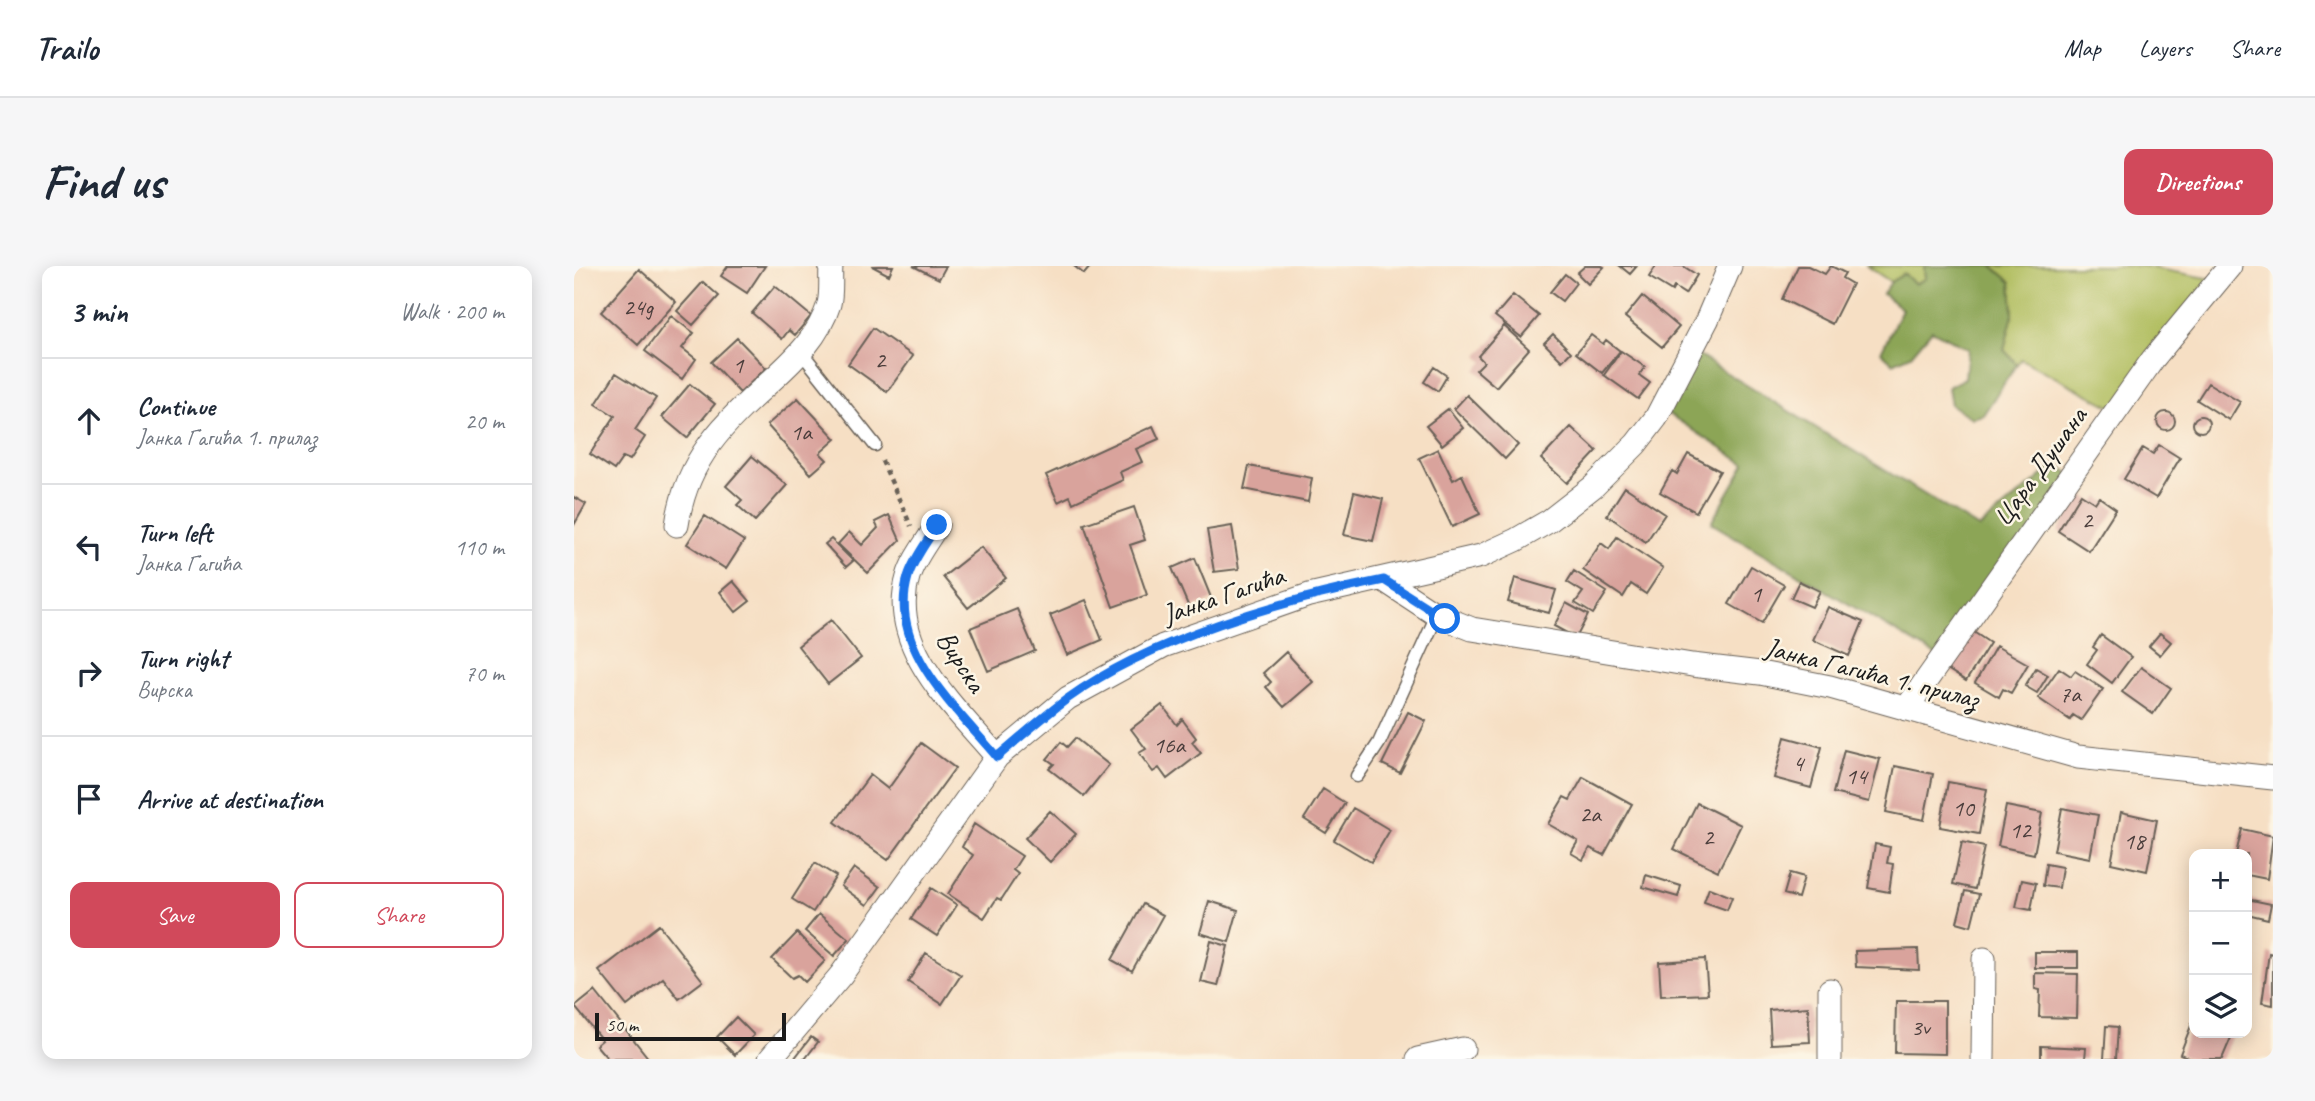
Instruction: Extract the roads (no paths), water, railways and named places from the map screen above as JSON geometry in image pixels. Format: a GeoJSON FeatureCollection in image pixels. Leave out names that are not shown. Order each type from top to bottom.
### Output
{"type":"FeatureCollection","features":[{"type":"Feature","properties":{"kind":"street"},"geometry":{"type":"LineString","coordinates":[[677,525],[680,503],[690,473],[707,445],[744,406],[802,353],[821,326],[830,300],[831,266]]}},
{"type":"Feature","properties":{"kind":"street","name":"Јанка Гагића"},"geometry":{"type":"LineString","coordinates":[[770,1059],[841,975],[997,757],[1068,698],[1163,646],[1309,595],[1481,556],[1549,521],[1594,486],[1636,444],[1656,418],[1707,320],[1730,266]]}},
{"type":"Feature","properties":{"kind":"street","name":"Цара Душана"},"geometry":{"type":"LineString","coordinates":[[1906,709],[2153,359],[2230,266]]}},
{"type":"Feature","properties":{"kind":"street","name":"Вирска"},"geometry":{"type":"LineString","coordinates":[[937,525],[907,582],[904,610],[909,634],[921,664],[997,757]]}},
{"type":"Feature","properties":{"kind":"street","name":"Јанка Гагића 1. прилаз"},"geometry":{"type":"LineString","coordinates":[[1384,580],[1437,615],[1472,629],[1679,663],[1760,673],[1830,687],[2078,757],[2273,778]]}},
{"type":"Feature","properties":{"kind":"street"},"geometry":{"type":"LineString","coordinates":[[1983,1059],[1984,959]]}},
{"type":"Feature","properties":{"kind":"street"},"geometry":{"type":"LineString","coordinates":[[1830,990],[1830,1059]]}},
{"type":"Feature","properties":{"kind":"street"},"geometry":{"type":"LineString","coordinates":[[1418,1059],[1463,1049]]}},
{"type":"Feature","properties":{"kind":"lane"},"geometry":{"type":"LineString","coordinates":[[802,353],[875,445]]}},
{"type":"Feature","properties":{"kind":"lane"},"geometry":{"type":"LineString","coordinates":[[1356,776],[1379,743],[1437,615]]}}]}
